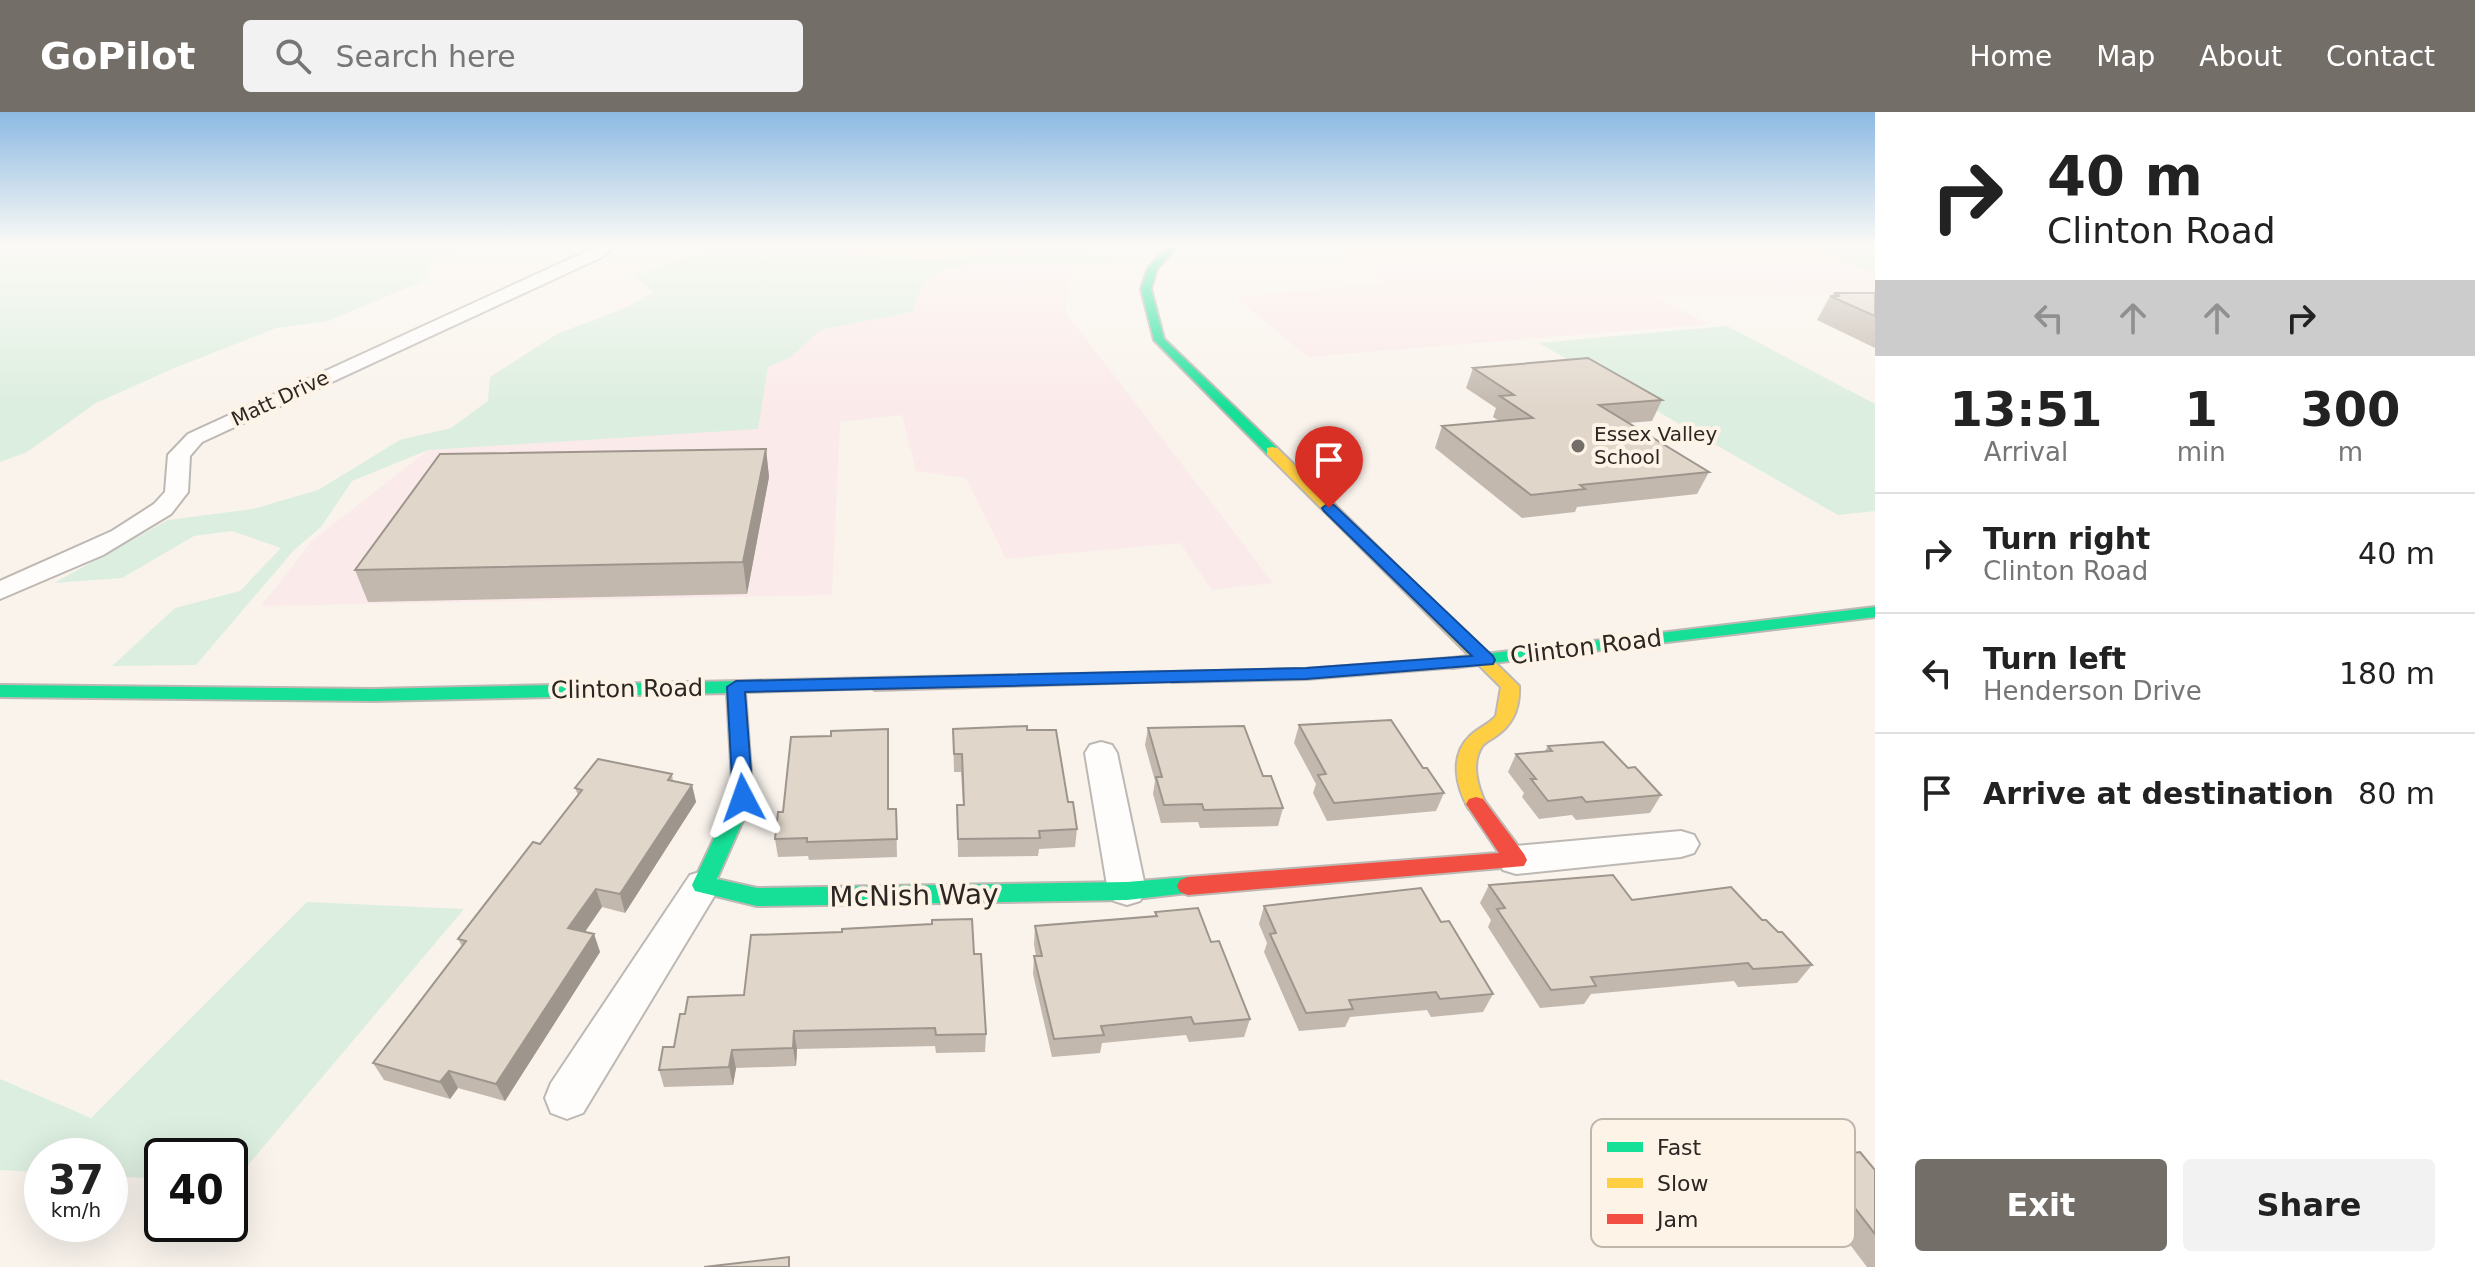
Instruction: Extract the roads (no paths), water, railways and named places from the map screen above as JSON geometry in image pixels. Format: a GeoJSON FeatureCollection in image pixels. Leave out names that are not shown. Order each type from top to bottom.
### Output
{"type":"FeatureCollection","features":[{"type":"Feature","properties":{"kind":"street","name":"Matt Drive"},"geometry":{"type":"LineString","coordinates":[[0,591],[131,529],[163,510],[177,489],[179,455],[195,438],[497,300]]}},
{"type":"Feature","properties":{"kind":"street"},"geometry":{"type":"LineString","coordinates":[[1145,300],[1159,340],[1510,686],[1511,706],[1498,727],[1475,742],[1466,767],[1469,793],[1516,860]]}},
{"type":"Feature","properties":{"kind":"street","name":"Clinton Road"},"geometry":{"type":"LineString","coordinates":[[0,691],[373,695],[1306,674],[1486,660],[1875,612]]}},
{"type":"Feature","properties":{"kind":"street"},"geometry":{"type":"LineString","coordinates":[[567,1098],[703,885],[743,798],[736,687]]}},
{"type":"Feature","properties":{"kind":"street"},"geometry":{"type":"LineString","coordinates":[[1101,753],[1127,891]]}},
{"type":"Feature","properties":{"kind":"street","name":"McNish Way"},"geometry":{"type":"LineString","coordinates":[[703,885],[757,897],[1127,891],[1681,844]]}},
{"type":"Feature","properties":{"kind":"place","name":"Essex Valley School"},"geometry":{"type":"Point","coordinates":[1578,446]}}]}
